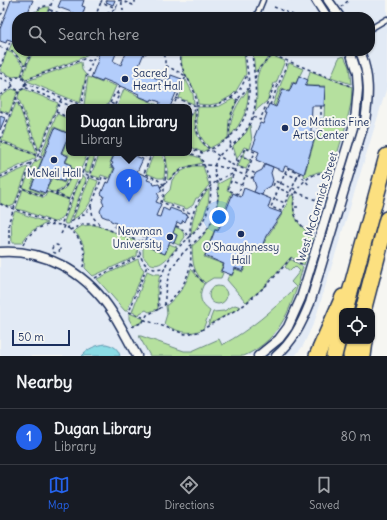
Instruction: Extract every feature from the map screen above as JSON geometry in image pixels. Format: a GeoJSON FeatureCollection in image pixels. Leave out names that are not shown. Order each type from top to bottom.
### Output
{"type":"FeatureCollection","features":[{"type":"Feature","properties":{"kind":"highway"},"geometry":{"type":"LineString","coordinates":[[346,308],[387,156]]}},
{"type":"Feature","properties":{"kind":"highway"},"geometry":{"type":"LineString","coordinates":[[364,308],[387,219]]}},
{"type":"Feature","properties":{"kind":"highway"},"geometry":{"type":"LineString","coordinates":[[370,308],[381,241]]}},
{"type":"Feature","properties":{"kind":"highway"},"geometry":{"type":"LineString","coordinates":[[317,356],[337,313],[360,256]]}},
{"type":"Feature","properties":{"kind":"highway"},"geometry":{"type":"LineString","coordinates":[[334,356],[339,336]]}},
{"type":"Feature","properties":{"kind":"highway"},"geometry":{"type":"LineString","coordinates":[[351,356],[354,344]]}},
{"type":"Feature","properties":{"kind":"highway"},"geometry":{"type":"LineString","coordinates":[[363,356],[365,344]]}},
{"type":"Feature","properties":{"kind":"street"},"geometry":{"type":"LineString","coordinates":[[316,0],[324,12]]}},
{"type":"Feature","properties":{"kind":"street"},"geometry":{"type":"LineString","coordinates":[[328,0],[336,12]]}},
{"type":"Feature","properties":{"kind":"street","name":"West McCormick Street"},"geometry":{"type":"LineString","coordinates":[[258,356],[279,339],[288,327],[301,298],[354,121],[358,89],[357,73],[352,56]]}},
{"type":"Feature","properties":{"kind":"street","name":"West McCormick Street"},"geometry":{"type":"LineString","coordinates":[[276,356],[292,340],[303,322],[365,121],[368,99],[368,79],[361,56]]}},
{"type":"Feature","properties":{"kind":"street"},"geometry":{"type":"LineString","coordinates":[[0,252],[16,252],[38,256],[57,262],[70,269],[85,281],[107,304],[137,356]]}},
{"type":"Feature","properties":{"kind":"lane"},"geometry":{"type":"LineString","coordinates":[[258,12],[263,0]]}},
{"type":"Feature","properties":{"kind":"lane"},"geometry":{"type":"LineString","coordinates":[[375,26],[387,20]]}},
{"type":"Feature","properties":{"kind":"path"},"geometry":{"type":"LineString","coordinates":[[0,15],[4,13],[4,0]]}},
{"type":"Feature","properties":{"kind":"path"},"geometry":{"type":"LineString","coordinates":[[53,0],[50,5],[50,10],[56,12]]}},
{"type":"Feature","properties":{"kind":"path"},"geometry":{"type":"LineString","coordinates":[[115,12],[119,0],[133,5],[135,0]]}},
{"type":"Feature","properties":{"kind":"path"},"geometry":{"type":"LineString","coordinates":[[340,8],[350,0]]}},
{"type":"Feature","properties":{"kind":"path"},"geometry":{"type":"LineString","coordinates":[[97,12],[101,1],[116,8]]}},
{"type":"Feature","properties":{"kind":"path"},"geometry":{"type":"LineString","coordinates":[[122,2],[124,12]]}},
{"type":"Feature","properties":{"kind":"path"},"geometry":{"type":"LineString","coordinates":[[35,12],[41,7],[50,5]]}},
{"type":"Feature","properties":{"kind":"path"},"geometry":{"type":"LineString","coordinates":[[274,7],[286,12]]}},
{"type":"Feature","properties":{"kind":"path"},"geometry":{"type":"LineString","coordinates":[[110,12],[116,8]]}},
{"type":"Feature","properties":{"kind":"path"},"geometry":{"type":"LineString","coordinates":[[0,68],[10,42]]}},
{"type":"Feature","properties":{"kind":"path"},"geometry":{"type":"LineString","coordinates":[[0,47],[12,52]]}},
{"type":"Feature","properties":{"kind":"path"},"geometry":{"type":"LineString","coordinates":[[17,56],[26,66]]}},
{"type":"Feature","properties":{"kind":"path"},"geometry":{"type":"LineString","coordinates":[[21,77],[30,56]]}},
{"type":"Feature","properties":{"kind":"path"},"geometry":{"type":"LineString","coordinates":[[81,104],[87,74],[95,56]]}},
{"type":"Feature","properties":{"kind":"path"},"geometry":{"type":"LineString","coordinates":[[165,56],[165,65],[186,76]]}},
{"type":"Feature","properties":{"kind":"path"},"geometry":{"type":"LineString","coordinates":[[160,187],[182,170],[192,166],[204,164],[235,168],[254,173],[252,178],[246,175],[235,168],[210,150],[203,142],[197,131],[194,93],[180,63],[180,56]]}},
{"type":"Feature","properties":{"kind":"path"},"geometry":{"type":"LineString","coordinates":[[192,149],[202,153],[218,146],[239,128],[246,116],[249,88],[245,56]]}},
{"type":"Feature","properties":{"kind":"path"},"geometry":{"type":"LineString","coordinates":[[165,305],[166,285],[172,268],[180,256],[204,233],[213,218],[218,195],[215,166],[219,156],[245,131],[253,117],[256,96],[253,56]]}},
{"type":"Feature","properties":{"kind":"path"},"geometry":{"type":"LineString","coordinates":[[255,79],[258,69],[272,56]]}},
{"type":"Feature","properties":{"kind":"path"},"geometry":{"type":"LineString","coordinates":[[276,56],[353,87]]}},
{"type":"Feature","properties":{"kind":"path"},"geometry":{"type":"LineString","coordinates":[[25,82],[84,58],[93,62]]}},
{"type":"Feature","properties":{"kind":"path"},"geometry":{"type":"LineString","coordinates":[[270,105],[288,61]]}},
{"type":"Feature","properties":{"kind":"path"},"geometry":{"type":"LineString","coordinates":[[0,73],[14,78],[17,76],[21,77]]}},
{"type":"Feature","properties":{"kind":"path"},"geometry":{"type":"LineString","coordinates":[[192,104],[196,106],[214,106],[230,98],[241,88],[247,73]]}},
{"type":"Feature","properties":{"kind":"path"},"geometry":{"type":"LineString","coordinates":[[173,104],[186,76]]}},
{"type":"Feature","properties":{"kind":"path"},"geometry":{"type":"LineString","coordinates":[[21,77],[25,82],[77,104]]}},
{"type":"Feature","properties":{"kind":"path"},"geometry":{"type":"LineString","coordinates":[[0,78],[12,83]]}},
{"type":"Feature","properties":{"kind":"path"},"geometry":{"type":"LineString","coordinates":[[14,78],[12,83],[13,86],[20,89]]}},
{"type":"Feature","properties":{"kind":"path"},"geometry":{"type":"LineString","coordinates":[[24,87],[25,82]]}},
{"type":"Feature","properties":{"kind":"path"},"geometry":{"type":"LineString","coordinates":[[253,117],[260,120],[275,84],[278,85]]}},
{"type":"Feature","properties":{"kind":"path"},"geometry":{"type":"LineString","coordinates":[[0,96],[13,86]]}},
{"type":"Feature","properties":{"kind":"path"},"geometry":{"type":"LineString","coordinates":[[116,104],[120,86]]}},
{"type":"Feature","properties":{"kind":"path"},"geometry":{"type":"LineString","coordinates":[[43,158],[39,155],[0,140],[16,97],[20,89],[24,87],[66,104]]}},
{"type":"Feature","properties":{"kind":"path"},"geometry":{"type":"LineString","coordinates":[[238,162],[230,147],[229,138],[231,117],[239,100],[249,88]]}},
{"type":"Feature","properties":{"kind":"path"},"geometry":{"type":"LineString","coordinates":[[110,103],[115,93],[117,94]]}},
{"type":"Feature","properties":{"kind":"path"},"geometry":{"type":"LineString","coordinates":[[16,97],[39,155]]}},
{"type":"Feature","properties":{"kind":"path"},"geometry":{"type":"LineString","coordinates":[[0,177],[36,160],[62,97]]}},
{"type":"Feature","properties":{"kind":"path"},"geometry":{"type":"LineString","coordinates":[[176,98],[191,104]]}},
{"type":"Feature","properties":{"kind":"path"},"geometry":{"type":"LineString","coordinates":[[230,98],[239,100]]}},
{"type":"Feature","properties":{"kind":"path"},"geometry":{"type":"LineString","coordinates":[[192,112],[196,106]]}},
{"type":"Feature","properties":{"kind":"path"},"geometry":{"type":"LineString","coordinates":[[313,132],[321,122],[321,106]]}},
{"type":"Feature","properties":{"kind":"path"},"geometry":{"type":"LineString","coordinates":[[0,111],[10,114]]}},
{"type":"Feature","properties":{"kind":"path"},"geometry":{"type":"LineString","coordinates":[[56,112],[66,117]]}},
{"type":"Feature","properties":{"kind":"path"},"geometry":{"type":"LineString","coordinates":[[321,122],[348,123]]}},
{"type":"Feature","properties":{"kind":"path"},"geometry":{"type":"LineString","coordinates":[[245,148],[255,152],[238,194],[228,190],[238,162],[245,148]]}},
{"type":"Feature","properties":{"kind":"path"},"geometry":{"type":"LineString","coordinates":[[159,309],[159,285],[164,268],[172,254],[198,229],[205,217],[211,198],[210,186],[201,157],[202,153]]}},
{"type":"Feature","properties":{"kind":"path"},"geometry":{"type":"LineString","coordinates":[[192,154],[201,157]]}},
{"type":"Feature","properties":{"kind":"path"},"geometry":{"type":"LineString","coordinates":[[61,225],[89,156]]}},
{"type":"Feature","properties":{"kind":"path"},"geometry":{"type":"LineString","coordinates":[[68,228],[97,156]]}},
{"type":"Feature","properties":{"kind":"path"},"geometry":{"type":"LineString","coordinates":[[145,156],[150,158],[144,173],[158,180],[164,185]]}},
{"type":"Feature","properties":{"kind":"path"},"geometry":{"type":"LineString","coordinates":[[164,156],[166,178],[161,202],[192,214]]}},
{"type":"Feature","properties":{"kind":"path"},"geometry":{"type":"LineString","coordinates":[[244,157],[252,160]]}},
{"type":"Feature","properties":{"kind":"path"},"geometry":{"type":"LineString","coordinates":[[9,244],[9,221],[31,163]]}},
{"type":"Feature","properties":{"kind":"path"},"geometry":{"type":"LineString","coordinates":[[69,168],[101,180]]}},
{"type":"Feature","properties":{"kind":"path"},"geometry":{"type":"LineString","coordinates":[[299,173],[281,211],[271,207],[287,168],[299,173],[309,186]]}},
{"type":"Feature","properties":{"kind":"path"},"geometry":{"type":"LineString","coordinates":[[22,188],[43,196],[47,191],[59,192],[64,188],[73,169]]}},
{"type":"Feature","properties":{"kind":"path"},"geometry":{"type":"LineString","coordinates":[[315,233],[302,226],[296,216],[294,208],[296,193],[305,180],[312,175],[333,172]]}},
{"type":"Feature","properties":{"kind":"path"},"geometry":{"type":"LineString","coordinates":[[285,173],[297,178]]}},
{"type":"Feature","properties":{"kind":"path"},"geometry":{"type":"LineString","coordinates":[[132,327],[143,322],[147,315],[165,305],[181,287],[187,275],[190,262],[192,214],[199,199],[210,186],[233,174]]}},
{"type":"Feature","properties":{"kind":"path"},"geometry":{"type":"LineString","coordinates":[[70,222],[84,215],[88,211],[102,177],[110,180]]}},
{"type":"Feature","properties":{"kind":"path"},"geometry":{"type":"LineString","coordinates":[[296,193],[292,188],[275,181],[273,186],[290,193],[296,193],[321,202]]}},
{"type":"Feature","properties":{"kind":"path"},"geometry":{"type":"LineString","coordinates":[[234,182],[242,186]]}},
{"type":"Feature","properties":{"kind":"path"},"geometry":{"type":"LineString","coordinates":[[51,192],[71,200]]}},
{"type":"Feature","properties":{"kind":"path"},"geometry":{"type":"LineString","coordinates":[[275,199],[285,203]]}},
{"type":"Feature","properties":{"kind":"path"},"geometry":{"type":"LineString","coordinates":[[0,204],[68,228],[79,238],[82,244],[84,258],[83,268]]}},
{"type":"Feature","properties":{"kind":"path"},"geometry":{"type":"LineString","coordinates":[[91,204],[94,217],[100,225]]}},
{"type":"Feature","properties":{"kind":"path"},"geometry":{"type":"LineString","coordinates":[[294,208],[301,206]]}},
{"type":"Feature","properties":{"kind":"path"},"geometry":{"type":"LineString","coordinates":[[18,244],[23,245],[27,238],[36,229],[56,224]]}},
{"type":"Feature","properties":{"kind":"path"},"geometry":{"type":"LineString","coordinates":[[70,230],[88,224],[100,225],[141,242]]}},
{"type":"Feature","properties":{"kind":"path"},"geometry":{"type":"LineString","coordinates":[[61,234],[65,226]]}},
{"type":"Feature","properties":{"kind":"path"},"geometry":{"type":"LineString","coordinates":[[176,226],[186,232],[188,239]]}},
{"type":"Feature","properties":{"kind":"path"},"geometry":{"type":"LineString","coordinates":[[144,234],[141,242],[140,256],[147,266],[154,269],[164,268]]}},
{"type":"Feature","properties":{"kind":"path"},"geometry":{"type":"LineString","coordinates":[[57,245],[60,251],[56,254],[52,248],[57,245],[58,242]]}},
{"type":"Feature","properties":{"kind":"path"},"geometry":{"type":"LineString","coordinates":[[4,244],[12,244]]}},
{"type":"Feature","properties":{"kind":"path"},"geometry":{"type":"LineString","coordinates":[[95,278],[140,256]]}},
{"type":"Feature","properties":{"kind":"path"},"geometry":{"type":"LineString","coordinates":[[147,266],[129,312],[145,318],[145,320],[181,333],[191,334],[198,332],[244,305],[270,282],[291,258],[305,266]]}},
{"type":"Feature","properties":{"kind":"path"},"geometry":{"type":"LineString","coordinates":[[190,262],[197,276],[205,284]]}},
{"type":"Feature","properties":{"kind":"shaded area","name":"Newman University"},"geometry":{"type":"Polygon","coordinates":[[[0,0],[387,0],[387,87],[315,320],[303,346],[295,356],[0,356],[0,0]]]}},
{"type":"Feature","properties":{"kind":"green space"},"geometry":{"type":"Polygon","coordinates":[[[49,7],[47,12],[36,12],[49,7]]]}},
{"type":"Feature","properties":{"kind":"green space"},"geometry":{"type":"Polygon","coordinates":[[[12,43],[12,52],[9,50],[12,43]]]}},
{"type":"Feature","properties":{"kind":"green space"},"geometry":{"type":"Polygon","coordinates":[[[7,51],[12,53],[12,56],[15,56],[24,66],[21,75],[13,77],[0,71],[7,51]]]}},
{"type":"Feature","properties":{"kind":"green space"},"geometry":{"type":"Polygon","coordinates":[[[18,56],[29,56],[25,65],[18,56]]]}},
{"type":"Feature","properties":{"kind":"green space"},"geometry":{"type":"Polygon","coordinates":[[[31,56],[85,56],[26,79],[23,76],[31,56]]]}},
{"type":"Feature","properties":{"kind":"green space"},"geometry":{"type":"Polygon","coordinates":[[[182,56],[244,56],[246,74],[236,91],[231,96],[219,103],[209,105],[198,104],[194,89],[182,67],[182,56]]]}},
{"type":"Feature","properties":{"kind":"green space"},"geometry":{"type":"Polygon","coordinates":[[[253,56],[270,56],[255,72],[253,56]]]}},
{"type":"Feature","properties":{"kind":"green space"},"geometry":{"type":"Polygon","coordinates":[[[273,56],[285,61],[267,101],[255,111],[257,81],[260,68],[273,56]]]}},
{"type":"Feature","properties":{"kind":"green space"},"geometry":{"type":"Polygon","coordinates":[[[344,56],[349,67],[351,84],[331,77],[339,58],[344,56]]]}},
{"type":"Feature","properties":{"kind":"green space"},"geometry":{"type":"Polygon","coordinates":[[[81,62],[82,70],[86,75],[80,103],[27,81],[81,62]]]}},
{"type":"Feature","properties":{"kind":"green space"},"geometry":{"type":"Polygon","coordinates":[[[289,63],[303,69],[296,83],[292,82],[289,91],[282,88],[275,106],[273,104],[289,63]]]}},
{"type":"Feature","properties":{"kind":"green space"},"geometry":{"type":"Polygon","coordinates":[[[310,71],[352,87],[351,103],[347,121],[324,120],[325,86],[306,86],[310,71]]]}},
{"type":"Feature","properties":{"kind":"green space"},"geometry":{"type":"Polygon","coordinates":[[[88,77],[102,83],[103,81],[116,86],[108,104],[84,104],[88,77]]]}},
{"type":"Feature","properties":{"kind":"green space"},"geometry":{"type":"Polygon","coordinates":[[[186,80],[193,94],[194,104],[179,98],[186,80]]]}},
{"type":"Feature","properties":{"kind":"green space"},"geometry":{"type":"Polygon","coordinates":[[[12,89],[18,91],[9,113],[0,110],[0,97],[12,89]]]}},
{"type":"Feature","properties":{"kind":"green space"},"geometry":{"type":"Polygon","coordinates":[[[24,89],[58,103],[39,150],[18,97],[20,91],[24,89]]]}},
{"type":"Feature","properties":{"kind":"green space"},"geometry":{"type":"Polygon","coordinates":[[[124,89],[156,104],[118,104],[124,89]]]}},
{"type":"Feature","properties":{"kind":"green space"},"geometry":{"type":"Polygon","coordinates":[[[248,90],[244,115],[230,136],[234,111],[248,90]]]}},
{"type":"Feature","properties":{"kind":"green space"},"geometry":{"type":"Polygon","coordinates":[[[361,93],[364,93],[364,111],[349,162],[343,174],[361,93]]]}},
{"type":"Feature","properties":{"kind":"green space"},"geometry":{"type":"Polygon","coordinates":[[[233,99],[237,101],[229,120],[228,138],[210,148],[202,139],[198,129],[198,107],[220,106],[233,99]]]}},
{"type":"Feature","properties":{"kind":"green space"},"geometry":{"type":"Polygon","coordinates":[[[16,103],[18,104],[37,153],[36,154],[1,140],[16,103]]]}},
{"type":"Feature","properties":{"kind":"green space"},"geometry":{"type":"Polygon","coordinates":[[[195,111],[196,132],[200,140],[208,149],[202,152],[192,147],[192,115],[195,111]]]}},
{"type":"Feature","properties":{"kind":"green space"},"geometry":{"type":"Polygon","coordinates":[[[57,114],[66,118],[66,132],[54,127],[43,155],[41,154],[57,114]]]}},
{"type":"Feature","properties":{"kind":"green space"},"geometry":{"type":"Polygon","coordinates":[[[325,124],[346,125],[332,171],[318,172],[305,177],[304,176],[317,132],[325,124]]]}},
{"type":"Feature","properties":{"kind":"green space"},"geometry":{"type":"Polygon","coordinates":[[[250,125],[252,141],[250,149],[244,147],[237,159],[233,146],[246,133],[250,125]]]}},
{"type":"Feature","properties":{"kind":"green space"},"geometry":{"type":"Polygon","coordinates":[[[0,142],[35,155],[36,158],[0,175],[0,142]]]}},
{"type":"Feature","properties":{"kind":"green space"},"geometry":{"type":"Polygon","coordinates":[[[66,143],[66,154],[62,153],[66,143]]]}},
{"type":"Feature","properties":{"kind":"green space"},"geometry":{"type":"Polygon","coordinates":[[[245,149],[246,150],[243,157],[250,161],[246,169],[238,166],[245,149]]]}},
{"type":"Feature","properties":{"kind":"green space"},"geometry":{"type":"Polygon","coordinates":[[[192,155],[200,158],[202,163],[182,168],[169,180],[167,179],[168,169],[166,156],[192,155]]]}},
{"type":"Feature","properties":{"kind":"green space"},"geometry":{"type":"Polygon","coordinates":[[[69,156],[87,156],[80,171],[70,167],[71,164],[66,162],[69,156]]]}},
{"type":"Feature","properties":{"kind":"green space"},"geometry":{"type":"Polygon","coordinates":[[[90,156],[95,156],[89,172],[85,173],[84,170],[90,156]]]}},
{"type":"Feature","properties":{"kind":"green space"},"geometry":{"type":"Polygon","coordinates":[[[99,156],[113,156],[110,167],[114,168],[110,178],[101,175],[100,178],[91,175],[99,156]]]}},
{"type":"Feature","properties":{"kind":"green space"},"geometry":{"type":"Polygon","coordinates":[[[153,156],[163,156],[165,165],[164,178],[158,178],[146,173],[153,156]]]}},
{"type":"Feature","properties":{"kind":"green space"},"geometry":{"type":"Polygon","coordinates":[[[42,159],[30,188],[44,194],[43,195],[23,188],[33,164],[42,159]]]}},
{"type":"Feature","properties":{"kind":"green space"},"geometry":{"type":"Polygon","coordinates":[[[193,166],[203,166],[209,185],[198,198],[196,198],[193,205],[187,209],[163,201],[165,195],[170,190],[172,180],[182,171],[193,166]]]}},
{"type":"Feature","properties":{"kind":"green space"},"geometry":{"type":"Polygon","coordinates":[[[27,167],[28,168],[14,205],[9,207],[0,203],[0,179],[27,167]]]}},
{"type":"Feature","properties":{"kind":"green space"},"geometry":{"type":"Polygon","coordinates":[[[69,170],[72,171],[63,188],[55,192],[51,192],[47,189],[52,178],[64,183],[69,170]]]}},
{"type":"Feature","properties":{"kind":"green space"},"geometry":{"type":"Polygon","coordinates":[[[73,171],[79,175],[69,199],[56,193],[65,188],[73,171]]]}},
{"type":"Feature","properties":{"kind":"green space"},"geometry":{"type":"Polygon","coordinates":[[[83,176],[86,180],[68,224],[65,224],[64,222],[81,177],[83,176]]]}},
{"type":"Feature","properties":{"kind":"green space"},"geometry":{"type":"Polygon","coordinates":[[[231,177],[227,190],[232,192],[217,230],[215,229],[204,257],[223,264],[220,272],[223,273],[221,278],[213,278],[205,283],[195,270],[192,246],[210,226],[218,202],[218,184],[231,177]]]}},
{"type":"Feature","properties":{"kind":"green space"},"geometry":{"type":"Polygon","coordinates":[[[90,178],[98,181],[90,203],[83,212],[73,219],[90,178]]]}},
{"type":"Feature","properties":{"kind":"green space"},"geometry":{"type":"Polygon","coordinates":[[[23,189],[44,198],[48,192],[69,200],[66,211],[60,220],[54,222],[16,209],[23,189]]]}},
{"type":"Feature","properties":{"kind":"green space"},"geometry":{"type":"Polygon","coordinates":[[[209,189],[205,214],[191,235],[196,210],[201,199],[209,189]]]}},
{"type":"Feature","properties":{"kind":"green space"},"geometry":{"type":"Polygon","coordinates":[[[291,195],[294,196],[293,208],[296,219],[307,232],[313,235],[304,265],[291,257],[264,287],[246,302],[227,280],[229,275],[232,276],[235,269],[243,272],[249,258],[257,249],[261,250],[267,237],[281,216],[291,195]]]}},
{"type":"Feature","properties":{"kind":"green space"},"geometry":{"type":"Polygon","coordinates":[[[15,211],[47,223],[30,233],[22,243],[12,243],[11,220],[15,211]]]}},
{"type":"Feature","properties":{"kind":"green space"},"geometry":{"type":"Polygon","coordinates":[[[93,225],[102,227],[138,242],[137,256],[93,276],[85,268],[83,244],[74,231],[82,226],[93,225]]]}},
{"type":"Feature","properties":{"kind":"green space"},"geometry":{"type":"Polygon","coordinates":[[[175,227],[182,230],[185,237],[179,245],[174,243],[177,235],[173,233],[175,227]]]}},
{"type":"Feature","properties":{"kind":"green space"},"geometry":{"type":"Polygon","coordinates":[[[169,244],[177,247],[162,263],[157,265],[153,264],[148,262],[143,256],[143,245],[165,254],[169,244]]]}},
{"type":"Feature","properties":{"kind":"green space"},"geometry":{"type":"Polygon","coordinates":[[[138,259],[144,270],[127,311],[125,311],[97,279],[138,259]]]}},
{"type":"Feature","properties":{"kind":"green space"},"geometry":{"type":"Polygon","coordinates":[[[290,260],[303,267],[295,294],[284,319],[277,330],[257,349],[244,356],[150,356],[139,336],[184,351],[192,351],[219,339],[222,345],[242,333],[270,312],[296,287],[291,282],[300,271],[295,266],[290,271],[285,267],[290,260]]]}},
{"type":"Feature","properties":{"kind":"green space"},"geometry":{"type":"Polygon","coordinates":[[[191,269],[204,284],[201,292],[201,299],[210,311],[203,329],[193,332],[183,332],[164,324],[167,314],[166,306],[182,289],[191,269]]]}},
{"type":"Feature","properties":{"kind":"green space"},"geometry":{"type":"Polygon","coordinates":[[[147,271],[154,274],[160,274],[157,289],[158,309],[149,312],[146,310],[139,315],[132,312],[147,271]]]}},
{"type":"Feature","properties":{"kind":"green space"},"geometry":{"type":"Polygon","coordinates":[[[218,286],[224,289],[227,295],[224,301],[218,304],[212,301],[209,295],[212,289],[218,286]]]}},
{"type":"Feature","properties":{"kind":"green space"},"geometry":{"type":"Polygon","coordinates":[[[235,305],[241,307],[208,325],[213,312],[224,311],[235,305]]]}},
{"type":"Feature","properties":{"kind":"green space"},"geometry":{"type":"Polygon","coordinates":[[[129,313],[144,319],[142,322],[133,326],[129,319],[129,313]]]}},
{"type":"Feature","properties":{"kind":"water"},"geometry":{"type":"Polygon","coordinates":[[[106,344],[115,348],[120,356],[81,356],[93,347],[106,344]]]}},
{"type":"Feature","properties":{"kind":"building"},"geometry":{"type":"Polygon","coordinates":[[[11,0],[33,0],[28,12],[12,12],[12,41],[7,39],[6,43],[0,41],[0,29],[11,0]]]}},
{"type":"Feature","properties":{"kind":"building"},"geometry":{"type":"Polygon","coordinates":[[[61,0],[84,0],[82,6],[85,7],[83,12],[71,12],[58,7],[61,0]]]}},
{"type":"Feature","properties":{"kind":"building"},"geometry":{"type":"Polygon","coordinates":[[[107,0],[115,0],[113,5],[106,2],[107,0]]]}},
{"type":"Feature","properties":{"kind":"building","name":"Sacred Heart Hall"},"geometry":{"type":"Polygon","coordinates":[[[98,56],[115,56],[113,61],[121,65],[125,56],[143,56],[137,70],[165,82],[166,78],[170,79],[171,75],[182,79],[171,104],[160,104],[160,102],[152,99],[151,101],[138,96],[139,94],[103,79],[102,82],[91,78],[98,60],[98,56]]]}},
{"type":"Feature","properties":{"kind":"building","name":"De Mattias Fine Arts Center"},"geometry":{"type":"Polygon","coordinates":[[[299,76],[308,80],[305,86],[325,87],[324,106],[312,106],[311,132],[316,133],[304,174],[285,166],[283,171],[256,160],[259,152],[252,149],[256,139],[254,138],[260,123],[263,124],[267,113],[265,113],[269,104],[276,107],[283,89],[289,92],[293,83],[296,84],[299,76]]]}},
{"type":"Feature","properties":{"kind":"building"},"geometry":{"type":"Polygon","coordinates":[[[0,116],[5,118],[0,130],[0,116]]]}},
{"type":"Feature","properties":{"kind":"building","name":"McNeil Hall"},"geometry":{"type":"Polygon","coordinates":[[[55,128],[66,133],[66,141],[61,153],[68,156],[65,162],[71,165],[64,182],[51,177],[45,193],[31,188],[55,128]]]}},
{"type":"Feature","properties":{"kind":"building"},"geometry":{"type":"Polygon","coordinates":[[[114,156],[136,156],[143,159],[137,172],[149,177],[147,180],[153,182],[154,185],[159,184],[162,191],[157,193],[159,196],[156,202],[161,204],[156,216],[160,217],[163,208],[169,211],[170,208],[188,215],[185,222],[183,220],[181,224],[177,222],[173,233],[177,235],[174,243],[170,241],[165,254],[143,245],[147,235],[129,228],[127,233],[114,227],[116,223],[111,221],[109,218],[102,216],[100,211],[104,205],[102,201],[104,196],[101,194],[106,182],[109,183],[115,168],[111,166],[113,163],[111,162],[114,156]]]}},
{"type":"Feature","properties":{"kind":"building"},"geometry":{"type":"Polygon","coordinates":[[[265,164],[273,167],[271,173],[273,180],[271,186],[264,190],[262,195],[254,192],[256,187],[253,178],[256,173],[262,170],[265,164]]]}},
{"type":"Feature","properties":{"kind":"building","name":"O'Shaughnessy Hall"},"geometry":{"type":"Polygon","coordinates":[[[244,188],[271,199],[268,208],[282,213],[266,236],[261,249],[257,248],[249,257],[243,271],[235,268],[232,275],[221,271],[224,264],[205,256],[215,230],[218,231],[233,193],[241,197],[244,188]]]}},
{"type":"Feature","properties":{"kind":"place","name":"Sacred Heart Hall"},"geometry":{"type":"Point","coordinates":[125,79]}},
{"type":"Feature","properties":{"kind":"place","name":"De Mattias Fine Arts Center"},"geometry":{"type":"Point","coordinates":[285,128]}},
{"type":"Feature","properties":{"kind":"place","name":"McNeil Hall"},"geometry":{"type":"Point","coordinates":[54,160]}},
{"type":"Feature","properties":{"kind":"place","name":"Dugan Library"},"geometry":{"type":"Point","coordinates":[129,202]}},
{"type":"Feature","properties":{"kind":"place","name":"O'Shaughnessy Hall"},"geometry":{"type":"Point","coordinates":[241,234]}},
{"type":"Feature","properties":{"kind":"place","name":"Newman University"},"geometry":{"type":"Point","coordinates":[170,237]}}]}
